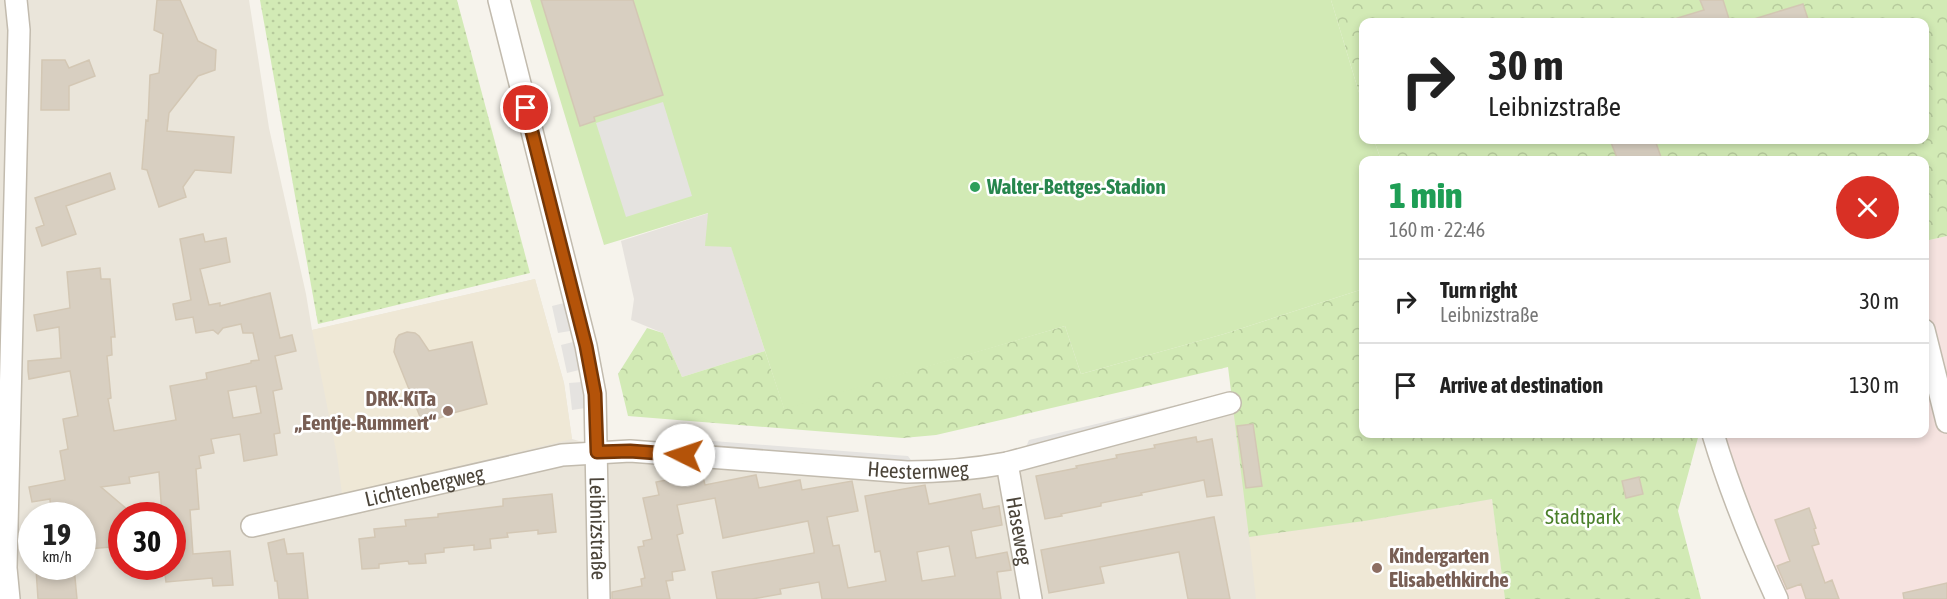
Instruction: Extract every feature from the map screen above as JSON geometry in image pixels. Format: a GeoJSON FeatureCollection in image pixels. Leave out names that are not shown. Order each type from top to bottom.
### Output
{"type":"FeatureCollection","features":[{"type":"Feature","properties":{"kind":"street"},"geometry":{"type":"LineString","coordinates":[[9,599],[6,568],[18,39],[16,0]]}},
{"type":"Feature","properties":{"kind":"street","name":"Leibnizstraße"},"geometry":{"type":"LineString","coordinates":[[499,0],[586,346],[595,394],[599,599]]}},
{"type":"Feature","properties":{"kind":"street"},"geometry":{"type":"LineString","coordinates":[[1929,350],[1947,422]]}},
{"type":"Feature","properties":{"kind":"street","name":"Heesternweg"},"geometry":{"type":"LineString","coordinates":[[597,452],[630,451],[907,472],[940,472],[978,469],[1007,463],[1230,403]]}},
{"type":"Feature","properties":{"kind":"street"},"geometry":{"type":"LineString","coordinates":[[1714,438],[1743,521],[1777,599]]}},
{"type":"Feature","properties":{"kind":"street","name":"Lichtenbergweg"},"geometry":{"type":"LineString","coordinates":[[252,526],[562,455],[597,452]]}},
{"type":"Feature","properties":{"kind":"street","name":"Haseweg"},"geometry":{"type":"LineString","coordinates":[[1007,463],[1031,599]]}},
{"type":"Feature","properties":{"kind":"shaded area"},"geometry":{"type":"Polygon","coordinates":[[[0,0],[249,0],[269,128],[312,330],[535,279],[564,383],[572,439],[649,461],[886,482],[985,476],[1234,409],[1492,499],[1505,599],[0,599],[0,0]]]}},
{"type":"Feature","properties":{"kind":"shaded area"},"geometry":{"type":"Polygon","coordinates":[[[663,102],[692,196],[626,217],[596,123],[663,102]]]}},
{"type":"Feature","properties":{"kind":"shaded area"},"geometry":{"type":"Polygon","coordinates":[[[709,213],[731,246],[765,351],[682,377],[663,333],[631,320],[634,299],[621,241],[709,213]]]}},
{"type":"Feature","properties":{"kind":"shaded area"},"geometry":{"type":"Polygon","coordinates":[[[1947,236],[1947,599],[1787,599],[1767,564],[1721,438],[1929,438],[1929,240],[1947,236]]]}},
{"type":"Feature","properties":{"kind":"shaded area","name":"DRK-KiTa „Eentje-Rummert“"},"geometry":{"type":"Polygon","coordinates":[[[535,279],[564,383],[572,439],[342,494],[337,456],[312,330],[535,279]]]}},
{"type":"Feature","properties":{"kind":"shaded area"},"geometry":{"type":"Polygon","coordinates":[[[564,303],[570,331],[558,333],[552,306],[564,303]]]}},
{"type":"Feature","properties":{"kind":"shaded area"},"geometry":{"type":"Polygon","coordinates":[[[573,342],[579,370],[567,373],[561,345],[573,342]]]}},
{"type":"Feature","properties":{"kind":"shaded area"},"geometry":{"type":"Polygon","coordinates":[[[582,382],[585,408],[572,410],[569,383],[582,382]]]}},
{"type":"Feature","properties":{"kind":"shaded area"},"geometry":{"type":"Polygon","coordinates":[[[1197,400],[1193,407],[1025,449],[1029,440],[1197,400]]]}},
{"type":"Feature","properties":{"kind":"shaded area"},"geometry":{"type":"Polygon","coordinates":[[[662,437],[908,456],[913,463],[653,445],[662,437]]]}},
{"type":"Feature","properties":{"kind":"shaded area","name":"Kindergarten Elisabethkirche"},"geometry":{"type":"Polygon","coordinates":[[[1492,499],[1505,599],[1256,599],[1249,537],[1364,521],[1492,499]]]}},
{"type":"Feature","properties":{"kind":"green space"},"geometry":{"type":"Polygon","coordinates":[[[260,0],[457,0],[530,273],[318,324],[260,0]]]}},
{"type":"Feature","properties":{"kind":"green space","name":"Walter-Bettges-Stadion"},"geometry":{"type":"Polygon","coordinates":[[[530,0],[1331,0],[1359,93],[1359,144],[1375,144],[1380,156],[1359,156],[1359,290],[1224,334],[1081,374],[1065,326],[784,409],[731,247],[705,246],[708,213],[604,245],[530,0]]]}},
{"type":"Feature","properties":{"kind":"green space"},"geometry":{"type":"Polygon","coordinates":[[[1331,0],[1947,0],[1947,236],[1929,240],[1929,156],[1380,156],[1375,144],[1929,144],[1929,18],[1359,18],[1359,93],[1331,0]]]}},
{"type":"Feature","properties":{"kind":"green space","name":"Stadtpark"},"geometry":{"type":"Polygon","coordinates":[[[1359,290],[1359,438],[1698,438],[1678,511],[1701,599],[1505,599],[1492,499],[1364,521],[1249,537],[1228,367],[936,435],[903,438],[628,416],[618,374],[647,328],[663,333],[682,377],[765,351],[784,408],[1065,326],[1081,374],[1224,334],[1359,290]]]}},
{"type":"Feature","properties":{"kind":"building"},"geometry":{"type":"Polygon","coordinates":[[[157,0],[180,0],[198,41],[216,50],[215,70],[198,76],[169,113],[167,131],[234,137],[231,173],[195,170],[183,187],[186,197],[159,207],[147,170],[142,169],[146,120],[148,121],[150,75],[159,73],[163,34],[154,30],[157,0]]]}},
{"type":"Feature","properties":{"kind":"building"},"geometry":{"type":"Polygon","coordinates":[[[541,0],[633,0],[663,95],[594,117],[595,121],[580,126],[541,0]]]}},
{"type":"Feature","properties":{"kind":"building"},"geometry":{"type":"Polygon","coordinates":[[[1700,0],[1723,0],[1729,18],[1677,18],[1704,10],[1700,0]]]}},
{"type":"Feature","properties":{"kind":"building"},"geometry":{"type":"Polygon","coordinates":[[[1803,4],[1808,18],[1757,18],[1803,4]]]}},
{"type":"Feature","properties":{"kind":"building"},"geometry":{"type":"Polygon","coordinates":[[[42,60],[65,60],[69,68],[89,60],[95,76],[69,86],[69,110],[41,110],[42,60]]]}},
{"type":"Feature","properties":{"kind":"building"},"geometry":{"type":"Polygon","coordinates":[[[1612,144],[1656,144],[1661,156],[1616,156],[1612,144]]]}},
{"type":"Feature","properties":{"kind":"building"},"geometry":{"type":"Polygon","coordinates":[[[110,173],[115,189],[66,206],[76,234],[42,246],[36,228],[44,225],[35,198],[110,173]]]}},
{"type":"Feature","properties":{"kind":"building"},"geometry":{"type":"Polygon","coordinates":[[[203,234],[205,242],[226,238],[230,262],[200,269],[209,305],[220,303],[220,306],[270,293],[280,338],[292,335],[296,351],[275,356],[282,389],[273,391],[280,433],[274,434],[277,455],[244,461],[240,434],[211,439],[214,453],[199,456],[201,468],[196,469],[199,509],[190,510],[193,554],[230,551],[233,585],[213,586],[212,578],[166,582],[166,580],[186,580],[186,502],[161,502],[159,472],[129,477],[130,483],[101,487],[119,502],[108,502],[108,547],[96,548],[96,502],[50,502],[50,499],[32,502],[29,487],[65,480],[60,451],[68,449],[63,419],[78,416],[70,371],[29,379],[28,371],[28,361],[61,358],[59,327],[37,331],[34,315],[70,308],[67,272],[100,268],[101,279],[110,279],[115,337],[111,337],[112,355],[107,356],[111,398],[108,399],[114,431],[176,420],[170,386],[207,379],[206,373],[259,360],[253,333],[243,333],[241,324],[223,328],[218,334],[213,330],[196,333],[193,317],[176,320],[173,304],[191,300],[180,239],[203,234]],[[256,386],[228,391],[233,418],[261,413],[256,386]]]}},
{"type":"Feature","properties":{"kind":"building"},"geometry":{"type":"Polygon","coordinates":[[[407,332],[419,336],[429,351],[472,342],[487,404],[423,424],[394,352],[396,339],[407,332]]]}},
{"type":"Feature","properties":{"kind":"building"},"geometry":{"type":"Polygon","coordinates":[[[1253,424],[1262,486],[1246,488],[1237,426],[1253,424]]]}},
{"type":"Feature","properties":{"kind":"building"},"geometry":{"type":"Polygon","coordinates":[[[1196,437],[1197,442],[1212,439],[1222,495],[1207,497],[1204,480],[1141,493],[1142,495],[1101,503],[1101,506],[1045,519],[1036,476],[1117,458],[1116,455],[1155,448],[1154,445],[1196,437]]]}},
{"type":"Feature","properties":{"kind":"building"},"geometry":{"type":"Polygon","coordinates":[[[702,473],[705,485],[756,475],[759,488],[800,480],[802,490],[852,481],[858,511],[827,517],[833,546],[839,545],[848,588],[886,581],[880,551],[875,552],[865,496],[925,485],[929,504],[980,494],[983,509],[999,506],[1002,525],[971,531],[976,558],[1007,552],[1011,570],[997,572],[1001,599],[822,599],[819,582],[780,589],[781,594],[752,599],[717,599],[712,572],[814,553],[814,550],[808,521],[723,538],[715,498],[677,505],[683,533],[677,535],[685,570],[672,572],[673,580],[666,581],[670,599],[612,599],[612,592],[642,586],[641,579],[645,578],[638,547],[644,546],[643,541],[652,539],[643,498],[659,495],[656,482],[702,473]],[[949,546],[917,552],[922,581],[955,576],[949,546]]]}},
{"type":"Feature","properties":{"kind":"building"},"geometry":{"type":"Polygon","coordinates":[[[1639,477],[1643,494],[1626,498],[1622,481],[1639,477]]]}},
{"type":"Feature","properties":{"kind":"building"},"geometry":{"type":"Polygon","coordinates":[[[552,494],[556,532],[538,534],[538,530],[507,533],[508,537],[490,539],[491,548],[474,550],[474,545],[444,548],[444,552],[425,554],[426,563],[409,564],[408,561],[379,564],[379,568],[362,569],[359,539],[375,537],[374,529],[406,526],[405,520],[438,517],[438,514],[503,506],[503,499],[552,494]]]}},
{"type":"Feature","properties":{"kind":"building"},"geometry":{"type":"Polygon","coordinates":[[[1809,508],[1819,544],[1812,546],[1825,583],[1832,580],[1839,599],[1806,599],[1801,584],[1787,589],[1777,566],[1790,561],[1775,520],[1809,508]]]}},
{"type":"Feature","properties":{"kind":"building"},"geometry":{"type":"Polygon","coordinates":[[[1214,517],[1230,599],[1188,599],[1179,552],[1100,567],[1104,583],[1049,593],[1041,550],[1214,517]]]}},
{"type":"Feature","properties":{"kind":"building"},"geometry":{"type":"Polygon","coordinates":[[[284,539],[287,554],[303,553],[308,599],[279,599],[268,543],[284,539]]]}},
{"type":"Feature","properties":{"kind":"building"},"geometry":{"type":"Polygon","coordinates":[[[37,580],[75,580],[77,599],[38,599],[37,580]]]}},
{"type":"Feature","properties":{"kind":"building"},"geometry":{"type":"Polygon","coordinates":[[[1947,583],[1947,599],[1904,599],[1903,593],[1947,583]]]}},
{"type":"Feature","properties":{"kind":"place","name":"Walter-Bettges-Stadion"},"geometry":{"type":"Point","coordinates":[975,187]}},
{"type":"Feature","properties":{"kind":"place","name":"DRK-KiTa „Eentje-Rummert“"},"geometry":{"type":"Point","coordinates":[448,411]}},
{"type":"Feature","properties":{"kind":"place","name":"Kindergarten Elisabethkirche"},"geometry":{"type":"Point","coordinates":[1377,568]}},
{"type":"Feature","properties":{"kind":"route"},"geometry":{"type":"LineString","coordinates":[[526,108],[586,346],[595,394],[597,452],[630,451],[684,455]]}}]}
